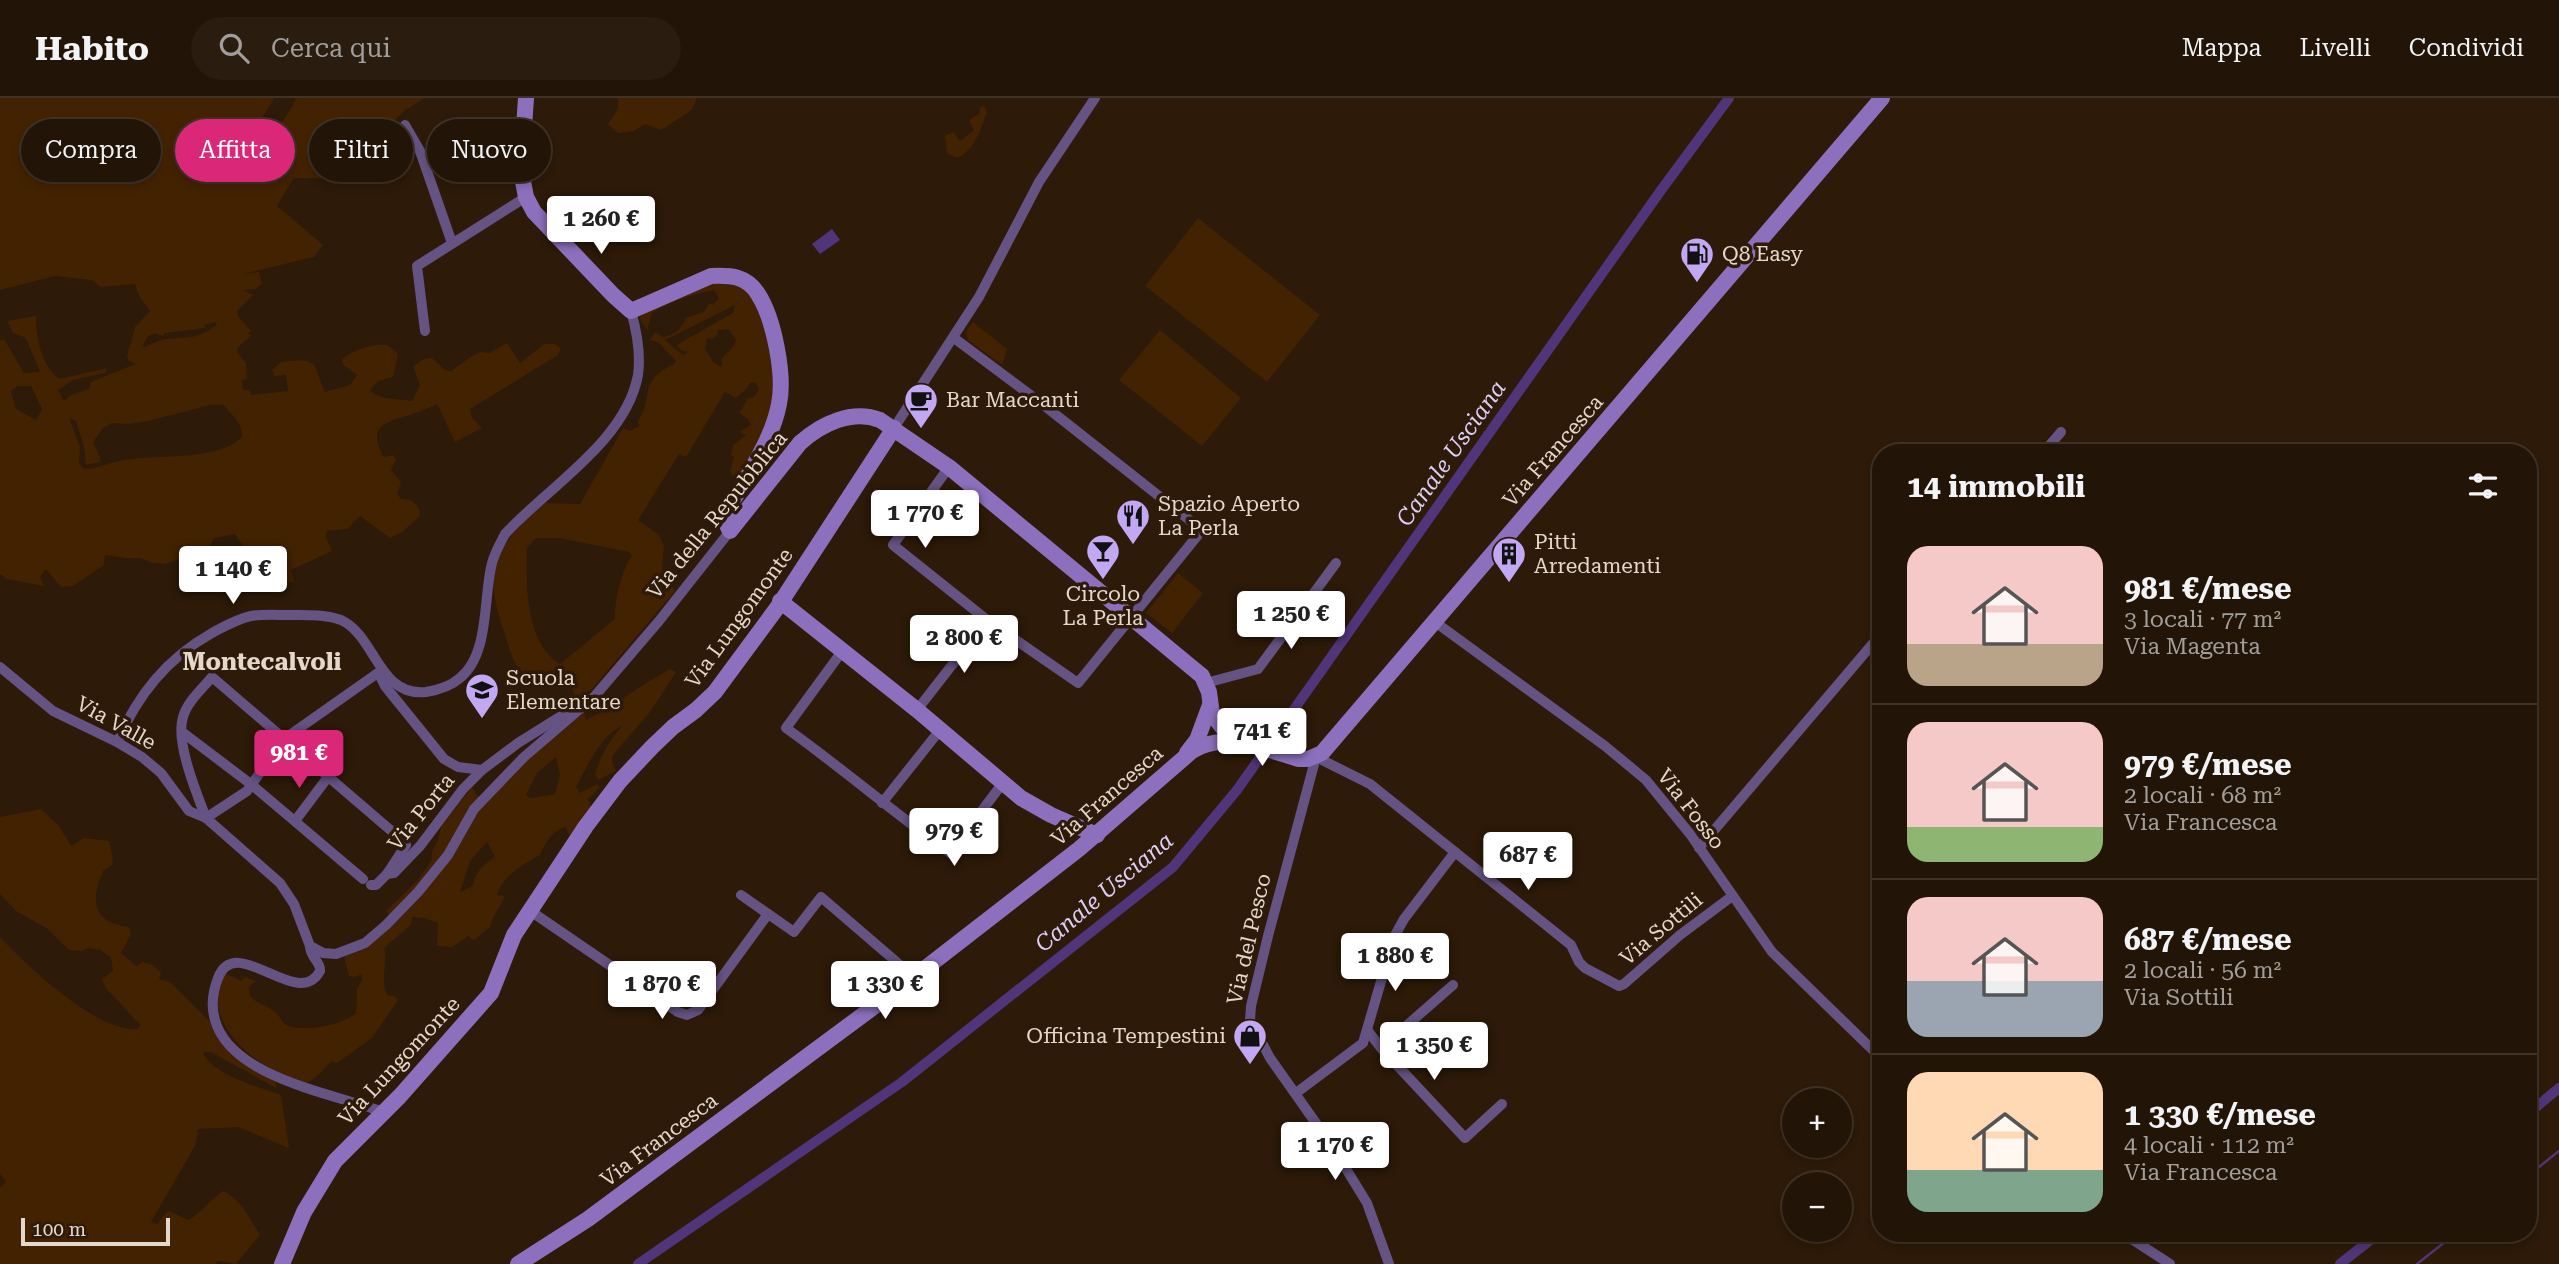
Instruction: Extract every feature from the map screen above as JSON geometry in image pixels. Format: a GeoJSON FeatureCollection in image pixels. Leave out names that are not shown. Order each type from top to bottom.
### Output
{"type":"FeatureCollection","features":[{"type":"Feature","properties":{"kind":"street"},"geometry":{"type":"LineString","coordinates":[[117,742],[136,704],[173,659],[209,635],[248,617],[304,615],[339,620],[356,632],[382,670],[398,685],[421,692],[437,690],[455,681],[471,666],[480,644],[491,564],[500,542],[519,520],[608,435],[631,397],[639,355],[631,311],[540,219],[526,197],[521,171],[526,98]]}},
{"type":"Feature","properties":{"kind":"street","name":"Via Lungomonte"},"geometry":{"type":"LineString","coordinates":[[282,1264],[304,1212],[325,1176],[346,1148],[383,1112],[491,993],[514,934],[529,909],[620,781],[659,740],[715,692],[778,605],[954,338],[979,297],[1028,200],[1095,98]]}},
{"type":"Feature","properties":{"kind":"street","name":"Via Francesca"},"geometry":{"type":"LineString","coordinates":[[518,1264],[588,1219],[914,977],[1097,835],[1184,756],[1197,748],[1234,741],[1308,758],[1330,745],[1882,98]]}},
{"type":"Feature","properties":{"kind":"street"},"geometry":{"type":"LineString","coordinates":[[413,139],[420,151],[452,243]]}},
{"type":"Feature","properties":{"kind":"street"},"geometry":{"type":"LineString","coordinates":[[425,331],[417,266],[526,197]]}},
{"type":"Feature","properties":{"kind":"street"},"geometry":{"type":"LineString","coordinates":[[631,311],[711,276],[724,275],[742,278],[752,286],[763,303],[779,366],[779,404],[761,452],[727,512],[726,525],[730,531]]}},
{"type":"Feature","properties":{"kind":"street"},"geometry":{"type":"LineString","coordinates":[[949,467],[893,544],[987,620],[1078,683],[1202,530],[954,338]]}},
{"type":"Feature","properties":{"kind":"street","name":"Via della Repubblica"},"geometry":{"type":"LineString","coordinates":[[310,946],[323,953],[336,954],[356,947],[397,914],[440,866],[474,810],[496,785],[594,697],[797,447],[814,431],[838,421],[860,415],[872,417],[894,428],[949,467],[1131,616],[1202,676],[1206,683]]}},
{"type":"Feature","properties":{"kind":"street"},"geometry":{"type":"LineString","coordinates":[[2051,444],[2062,432]]}},
{"type":"Feature","properties":{"kind":"street"},"geometry":{"type":"LineString","coordinates":[[1214,743],[1206,683],[1258,669],[1336,563]]}},
{"type":"Feature","properties":{"kind":"street"},"geometry":{"type":"LineString","coordinates":[[778,605],[843,650],[1002,784],[1035,807],[1097,835]]}},
{"type":"Feature","properties":{"kind":"street"},"geometry":{"type":"LineString","coordinates":[[917,710],[987,620]]}},
{"type":"Feature","properties":{"kind":"street","name":"Via Fosso"},"geometry":{"type":"LineString","coordinates":[[1435,622],[1605,746],[1646,780],[1699,848],[1772,952],[1872,1049]]}},
{"type":"Feature","properties":{"kind":"street"},"geometry":{"type":"LineString","coordinates":[[1699,848],[1872,645]]}},
{"type":"Feature","properties":{"kind":"street"},"geometry":{"type":"LineString","coordinates":[[843,650],[786,728],[950,853],[1002,784]]}},
{"type":"Feature","properties":{"kind":"street","name":"Via Valle"},"geometry":{"type":"LineString","coordinates":[[0,667],[53,710],[142,757],[162,773],[190,811],[206,818]]}},
{"type":"Feature","properties":{"kind":"street"},"geometry":{"type":"LineString","coordinates":[[206,818],[233,802],[252,785],[284,739],[382,670]]}},
{"type":"Feature","properties":{"kind":"street"},"geometry":{"type":"LineString","coordinates":[[382,670],[381,678],[385,687],[438,754],[458,767],[482,769]]}},
{"type":"Feature","properties":{"kind":"street"},"geometry":{"type":"LineString","coordinates":[[182,732],[295,821],[328,777],[212,677],[183,717],[182,732],[187,764],[206,818],[280,883],[294,904],[310,946],[310,954],[320,971],[304,983],[291,982],[241,963],[230,963],[225,966],[216,983],[213,998],[218,1027],[242,1056],[272,1075],[383,1112]]}},
{"type":"Feature","properties":{"kind":"street","name":"Via della Repubblica"},"geometry":{"type":"LineString","coordinates":[[482,769],[556,718],[594,697]]}},
{"type":"Feature","properties":{"kind":"street"},"geometry":{"type":"LineString","coordinates":[[1209,713],[1234,741]]}},
{"type":"Feature","properties":{"kind":"street"},"geometry":{"type":"LineString","coordinates":[[1184,756],[1197,740],[1209,713]]}},
{"type":"Feature","properties":{"kind":"street"},"geometry":{"type":"LineString","coordinates":[[882,803],[940,730]]}},
{"type":"Feature","properties":{"kind":"street","name":"Via Sottili"},"geometry":{"type":"LineString","coordinates":[[1308,758],[1370,784],[1570,945],[1585,968],[1619,986],[1731,897]]}},
{"type":"Feature","properties":{"kind":"street","name":"Via del Pesco"},"geometry":{"type":"LineString","coordinates":[[1308,758],[1250,1020],[1260,1042],[1332,1146],[1367,1203],[1389,1264]]}},
{"type":"Feature","properties":{"kind":"street","name":"Via Porta"},"geometry":{"type":"LineString","coordinates":[[387,874],[394,873],[420,846],[463,789],[482,769]]}},
{"type":"Feature","properties":{"kind":"street","name":"Via Porta"},"geometry":{"type":"LineString","coordinates":[[295,821],[367,882],[376,885],[387,874],[406,845],[328,777]]}},
{"type":"Feature","properties":{"kind":"street"},"geometry":{"type":"LineString","coordinates":[[1296,1093],[1363,1043],[1394,937],[1404,919],[1455,852]]}},
{"type":"Feature","properties":{"kind":"street"},"geometry":{"type":"LineString","coordinates":[[741,895],[794,932],[821,897],[914,977]]}},
{"type":"Feature","properties":{"kind":"street"},"geometry":{"type":"LineString","coordinates":[[529,909],[678,1012],[687,1015],[698,1010],[768,914]]}},
{"type":"Feature","properties":{"kind":"street"},"geometry":{"type":"LineString","coordinates":[[1381,1048],[1453,985]]}},
{"type":"Feature","properties":{"kind":"street"},"geometry":{"type":"LineString","coordinates":[[1368,1031],[1465,1138],[1502,1104]]}},
{"type":"Feature","properties":{"kind":"street"},"geometry":{"type":"LineString","coordinates":[[2136,1242],[2170,1264]]}},
{"type":"Feature","properties":{"kind":"shaded area"},"geometry":{"type":"Polygon","coordinates":[[[0,98],[274,98],[260,119],[175,119],[175,182],[292,182],[277,206],[323,245],[314,257],[243,274],[259,272],[262,284],[255,289],[243,290],[253,295],[237,311],[251,331],[247,334],[252,335],[238,347],[237,352],[246,363],[247,379],[242,380],[243,390],[250,390],[251,395],[288,391],[286,375],[274,376],[272,370],[281,362],[294,361],[313,364],[325,392],[350,385],[357,375],[343,365],[342,359],[365,348],[384,345],[398,354],[393,377],[378,381],[370,390],[384,398],[412,401],[420,385],[413,366],[424,359],[432,358],[445,370],[451,371],[472,356],[481,352],[489,353],[507,343],[520,363],[544,344],[555,344],[561,348],[558,355],[470,409],[472,418],[482,428],[455,442],[437,404],[380,428],[377,439],[384,457],[393,455],[396,459],[391,470],[401,482],[397,494],[401,499],[414,503],[420,516],[401,533],[390,538],[360,516],[347,529],[327,531],[326,537],[332,551],[291,570],[294,582],[286,582],[282,576],[281,551],[248,554],[235,534],[214,538],[210,546],[198,553],[165,564],[140,558],[105,555],[104,565],[73,586],[61,587],[46,569],[40,577],[44,586],[7,579],[0,574],[0,340],[7,344],[24,373],[40,372],[26,338],[13,333],[7,321],[36,316],[41,350],[48,366],[59,379],[107,368],[105,373],[73,380],[58,390],[64,401],[71,395],[89,389],[91,382],[135,364],[129,361],[127,356],[135,327],[150,311],[139,296],[135,284],[101,287],[91,280],[55,276],[0,290],[0,98]],[[215,322],[204,325],[205,328],[165,333],[163,336],[155,333],[148,336],[143,345],[144,347],[164,339],[198,335],[217,325],[215,322]],[[18,386],[11,391],[16,409],[36,420],[42,409],[31,386],[18,386]],[[210,405],[148,421],[112,423],[103,428],[93,442],[100,462],[86,465],[76,421],[69,418],[80,447],[79,463],[84,469],[90,469],[127,460],[205,453],[219,450],[242,437],[239,424],[224,405],[210,405]]]}},
{"type":"Feature","properties":{"kind":"shaded area"},"geometry":{"type":"Polygon","coordinates":[[[297,98],[425,98],[405,110],[396,119],[309,119],[309,178],[295,178],[295,119],[284,119],[297,98]]]}},
{"type":"Feature","properties":{"kind":"shaded area"},"geometry":{"type":"Polygon","coordinates":[[[618,98],[697,98],[692,110],[661,130],[645,124],[634,131],[618,133],[608,124],[618,109],[618,98]]]}},
{"type":"Feature","properties":{"kind":"shaded area"},"geometry":{"type":"Polygon","coordinates":[[[984,106],[987,112],[973,144],[957,158],[947,153],[945,136],[953,132],[960,141],[974,130],[969,120],[979,114],[980,107],[984,106]]]}},
{"type":"Feature","properties":{"kind":"shaded area"},"geometry":{"type":"Polygon","coordinates":[[[1198,218],[1320,315],[1267,382],[1145,286],[1198,218]]]}},
{"type":"Feature","properties":{"kind":"shaded area"},"geometry":{"type":"Polygon","coordinates":[[[832,229],[840,240],[820,254],[812,244],[832,229]]]}},
{"type":"Feature","properties":{"kind":"shaded area"},"geometry":{"type":"Polygon","coordinates":[[[720,279],[748,289],[769,346],[774,383],[772,402],[754,452],[734,477],[730,472],[734,457],[731,455],[733,445],[746,435],[739,432],[751,425],[748,419],[739,413],[748,398],[754,397],[759,389],[755,382],[751,382],[736,398],[725,392],[686,457],[679,454],[638,520],[658,534],[664,545],[662,569],[675,591],[592,689],[576,700],[573,690],[562,679],[536,670],[526,676],[515,662],[496,603],[496,563],[510,538],[529,516],[545,503],[580,504],[623,428],[630,431],[639,426],[638,421],[643,413],[650,384],[676,361],[658,342],[650,340],[655,332],[663,337],[674,333],[686,318],[705,311],[709,303],[713,305],[719,298],[714,290],[666,305],[652,313],[647,330],[639,318],[644,312],[720,279]],[[735,305],[665,340],[683,355],[688,352],[682,351],[678,344],[733,313],[735,305]],[[729,329],[718,330],[712,339],[707,338],[705,349],[713,362],[722,367],[722,358],[734,346],[736,340],[729,329]],[[536,538],[527,548],[528,596],[534,628],[548,654],[560,664],[615,619],[619,586],[632,556],[629,552],[559,538],[536,538]]]}},
{"type":"Feature","properties":{"kind":"shaded area"},"geometry":{"type":"Polygon","coordinates":[[[973,322],[1007,349],[1002,365],[968,340],[966,332],[973,322]]]}},
{"type":"Feature","properties":{"kind":"shaded area"},"geometry":{"type":"Polygon","coordinates":[[[1160,330],[1241,398],[1202,446],[1119,380],[1160,330]]]}},
{"type":"Feature","properties":{"kind":"shaded area"},"geometry":{"type":"Polygon","coordinates":[[[1178,573],[1203,593],[1172,633],[1146,613],[1178,573]]]}},
{"type":"Feature","properties":{"kind":"shaded area"},"geometry":{"type":"Polygon","coordinates":[[[670,669],[676,672],[650,712],[612,756],[616,771],[598,780],[595,774],[606,748],[622,726],[607,737],[590,761],[576,787],[580,793],[597,784],[600,787],[588,799],[593,810],[572,839],[565,827],[556,831],[540,855],[514,871],[504,882],[497,895],[505,896],[490,927],[474,940],[468,936],[452,947],[437,946],[438,923],[412,917],[411,925],[384,948],[385,989],[387,995],[398,1000],[372,1038],[337,1063],[332,1061],[306,1083],[293,1080],[266,1066],[236,1041],[222,1019],[218,1006],[218,991],[225,973],[241,981],[245,977],[256,981],[249,987],[250,996],[274,1011],[285,1024],[292,1027],[322,1027],[356,1013],[361,974],[356,977],[349,976],[344,957],[365,947],[394,922],[386,911],[417,881],[432,860],[432,851],[441,827],[472,787],[478,797],[512,773],[584,713],[586,720],[670,669]],[[556,757],[537,773],[526,795],[531,798],[555,794],[560,775],[556,757]],[[487,842],[470,861],[460,892],[473,886],[481,869],[495,857],[487,842]]]}},
{"type":"Feature","properties":{"kind":"shaded area"},"geometry":{"type":"Polygon","coordinates":[[[41,809],[59,826],[71,846],[84,838],[109,841],[112,865],[103,871],[96,901],[98,909],[108,920],[129,927],[131,934],[121,953],[136,966],[143,962],[153,965],[161,973],[159,979],[170,982],[276,1083],[276,1088],[211,1052],[203,1052],[215,1067],[225,1073],[281,1095],[289,1148],[238,1127],[198,1129],[196,1144],[151,1222],[157,1224],[168,1211],[189,1220],[223,1191],[240,1204],[260,1235],[236,1264],[219,1261],[215,1264],[0,1264],[0,1188],[6,1182],[0,1174],[0,937],[45,980],[84,1009],[122,1027],[138,1029],[140,1025],[106,988],[102,979],[113,971],[111,958],[101,950],[69,950],[48,929],[16,911],[0,894],[0,817],[41,809]]]}},
{"type":"Feature","properties":{"kind":"waterway","name":"Canale Usciana"},"geometry":{"type":"LineString","coordinates":[[638,1264],[902,1082],[1173,867],[1237,790],[1729,98]]}},
{"type":"Feature","properties":{"kind":"waterway"},"geometry":{"type":"LineString","coordinates":[[2537,1106],[2559,1088]]}},
{"type":"Feature","properties":{"kind":"waterway"},"geometry":{"type":"LineString","coordinates":[[2537,1169],[2559,1151]]}},
{"type":"Feature","properties":{"kind":"waterway"},"geometry":{"type":"LineString","coordinates":[[2340,1264],[2368,1242]]}},
{"type":"Feature","properties":{"kind":"waterway"},"geometry":{"type":"LineString","coordinates":[[2417,1264],[2445,1242]]}},
{"type":"Feature","properties":{"kind":"place","name":"Q8 Easy"},"geometry":{"type":"Point","coordinates":[1697,284]}},
{"type":"Feature","properties":{"kind":"place","name":"Bar Maccanti"},"geometry":{"type":"Point","coordinates":[921,430]}},
{"type":"Feature","properties":{"kind":"place","name":"Spazio Aperto La Perla"},"geometry":{"type":"Point","coordinates":[1133,546]}},
{"type":"Feature","properties":{"kind":"place","name":"Circolo La Perla"},"geometry":{"type":"Point","coordinates":[1103,581]}},
{"type":"Feature","properties":{"kind":"place","name":"Pitti Arredamenti"},"geometry":{"type":"Point","coordinates":[1509,584]}},
{"type":"Feature","properties":{"kind":"place","name":"Scuola Elementare"},"geometry":{"type":"Point","coordinates":[482,720]}},
{"type":"Feature","properties":{"kind":"place","name":"Officina Tempestini"},"geometry":{"type":"Point","coordinates":[1250,1066]}},
{"type":"Feature","properties":{"kind":"district","name":"Montecalvoli"},"geometry":{"type":"Point","coordinates":[262,662]}}]}
